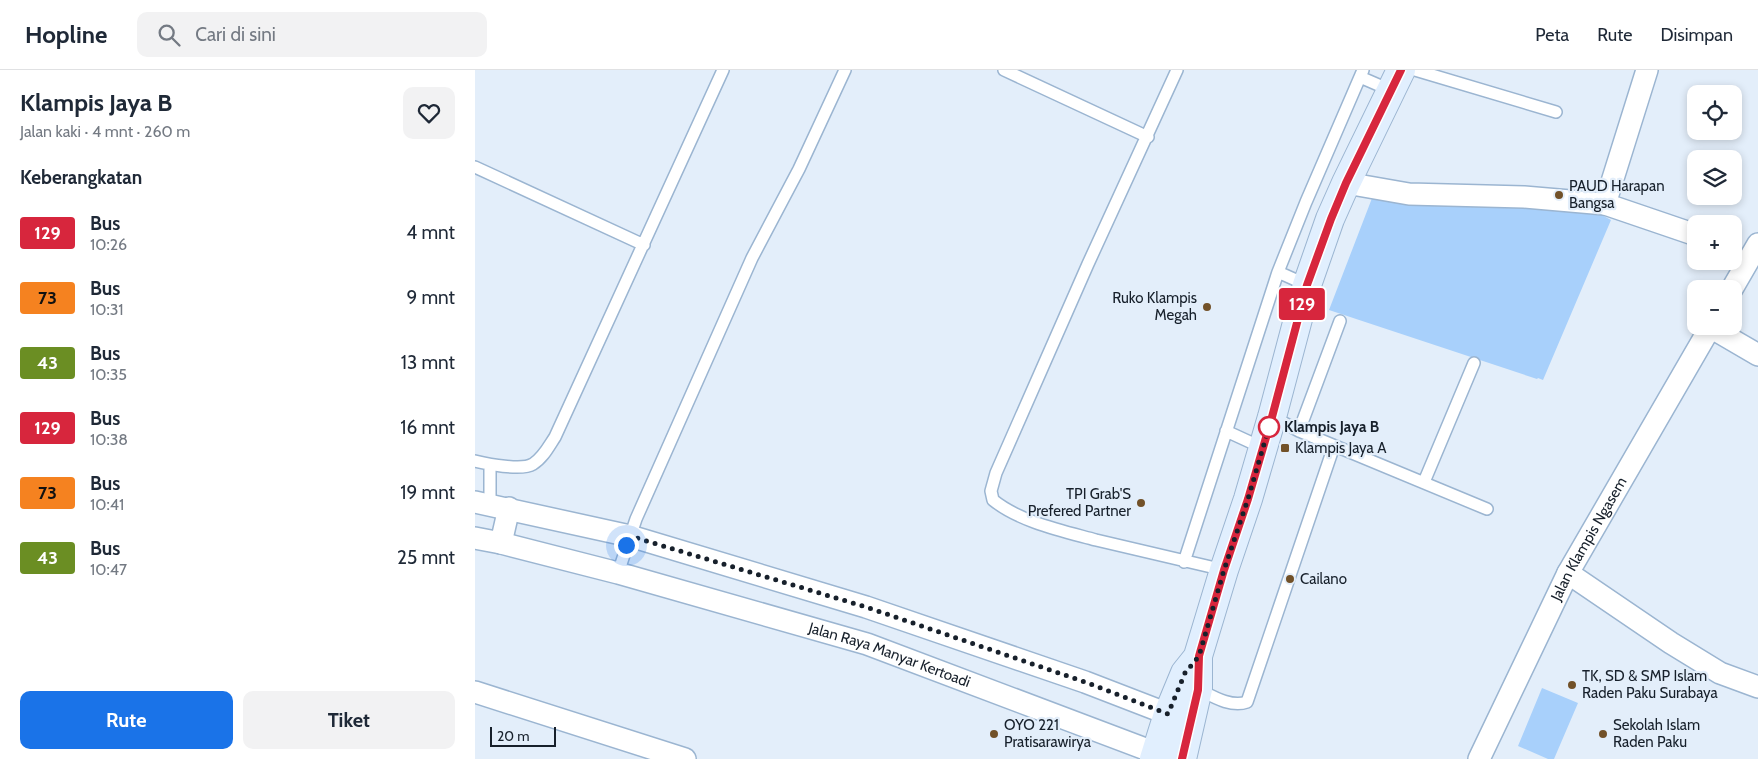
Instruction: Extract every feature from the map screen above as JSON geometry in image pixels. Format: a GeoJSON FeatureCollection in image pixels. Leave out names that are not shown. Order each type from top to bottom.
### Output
{"type":"FeatureCollection","features":[{"type":"Feature","properties":{"kind":"main road"},"geometry":{"type":"LineString","coordinates":[[1169,742],[1198,690],[1199,656],[1263,448],[1307,285],[1346,183],[1395,80]]}},
{"type":"Feature","properties":{"kind":"main road"},"geometry":{"type":"LineString","coordinates":[[1169,742],[1185,673],[1199,656]]}},
{"type":"Feature","properties":{"kind":"street"},"geometry":{"type":"LineString","coordinates":[[1605,204],[1647,70]]}},
{"type":"Feature","properties":{"kind":"street"},"geometry":{"type":"LineString","coordinates":[[1346,183],[1409,194],[1524,197],[1605,204],[1687,232]]}},
{"type":"Feature","properties":{"kind":"street"},"geometry":{"type":"LineString","coordinates":[[1736,280],[1748,249]]}},
{"type":"Feature","properties":{"kind":"street","name":"Jalan Klampis Ngasem"},"geometry":{"type":"LineString","coordinates":[[1479,759],[1568,573],[1706,335]]}},
{"type":"Feature","properties":{"kind":"street"},"geometry":{"type":"LineString","coordinates":[[1724,335],[1758,355]]}},
{"type":"Feature","properties":{"kind":"street","name":"Jalan Raya Manyar Kertoadi"},"geometry":{"type":"LineString","coordinates":[[497,519],[628,541],[866,607],[1085,682],[1169,742]]}},
{"type":"Feature","properties":{"kind":"street","name":"Jalan Raya Manyar Kertoadi"},"geometry":{"type":"LineString","coordinates":[[475,538],[497,519]]}},
{"type":"Feature","properties":{"kind":"street","name":"Jalan Raya Manyar Kertoadi"},"geometry":{"type":"LineString","coordinates":[[497,519],[619,569],[867,644],[1169,742]]}},
{"type":"Feature","properties":{"kind":"street"},"geometry":{"type":"LineString","coordinates":[[1568,573],[1720,674],[1758,687]]}},
{"type":"Feature","properties":{"kind":"street"},"geometry":{"type":"LineString","coordinates":[[475,692],[685,759]]}},
{"type":"Feature","properties":{"kind":"lane"},"geometry":{"type":"LineString","coordinates":[[475,461],[490,465],[513,467],[532,465],[543,455],[555,436],[723,70]]}},
{"type":"Feature","properties":{"kind":"lane"},"geometry":{"type":"LineString","coordinates":[[619,569],[636,519],[752,258],[799,169],[845,70]]}},
{"type":"Feature","properties":{"kind":"lane"},"geometry":{"type":"LineString","coordinates":[[1003,70],[1147,137]]}},
{"type":"Feature","properties":{"kind":"lane"},"geometry":{"type":"LineString","coordinates":[[1177,70],[1083,273],[996,473],[991,491],[993,500],[1001,507],[1020,516],[1063,531],[1184,562],[1224,570]]}},
{"type":"Feature","properties":{"kind":"lane"},"geometry":{"type":"LineString","coordinates":[[1415,70],[1556,112]]}},
{"type":"Feature","properties":{"kind":"lane"},"geometry":{"type":"LineString","coordinates":[[1184,562],[1278,272],[1362,73],[1395,80]]}},
{"type":"Feature","properties":{"kind":"lane"},"geometry":{"type":"LineString","coordinates":[[475,167],[644,244]]}},
{"type":"Feature","properties":{"kind":"lane"},"geometry":{"type":"LineString","coordinates":[[1278,272],[1307,285]]}},
{"type":"Feature","properties":{"kind":"lane"},"geometry":{"type":"LineString","coordinates":[[1299,431],[1340,321]]}},
{"type":"Feature","properties":{"kind":"lane"},"geometry":{"type":"LineString","coordinates":[[1424,482],[1474,363]]}},
{"type":"Feature","properties":{"kind":"lane"},"geometry":{"type":"LineString","coordinates":[[1272,417],[1334,446],[1487,508]]}},
{"type":"Feature","properties":{"kind":"lane"},"geometry":{"type":"LineString","coordinates":[[1226,431],[1263,448]]}},
{"type":"Feature","properties":{"kind":"lane"},"geometry":{"type":"LineString","coordinates":[[1198,690],[1230,703],[1240,704],[1247,702],[1334,446]]}},
{"type":"Feature","properties":{"kind":"lane"},"geometry":{"type":"LineString","coordinates":[[490,465],[497,519]]}},
{"type":"Feature","properties":{"kind":"shaded area"},"geometry":{"type":"Polygon","coordinates":[[[1374,193],[1593,210],[1611,220],[1543,380],[1329,310],[1374,193]]]}},
{"type":"Feature","properties":{"kind":"shaded area"},"geometry":{"type":"Polygon","coordinates":[[[1542,688],[1578,703],[1554,759],[1548,759],[1518,746],[1542,688]]]}},
{"type":"Feature","properties":{"kind":"bus line","name":"129"},"geometry":{"type":"LineString","coordinates":[[1182,759],[1198,690],[1199,656],[1272,417],[1307,285],[1346,183],[1401,70]]}},
{"type":"Feature","properties":{"kind":"place","name":"PAUD Harapan Bangsa"},"geometry":{"type":"Point","coordinates":[1559,195]}},
{"type":"Feature","properties":{"kind":"place","name":"Ruko Klampis Megah"},"geometry":{"type":"Point","coordinates":[1207,307]}},
{"type":"Feature","properties":{"kind":"place","name":"Klampis Jaya B"},"geometry":{"type":"Point","coordinates":[1269,427]}},
{"type":"Feature","properties":{"kind":"place","name":"Klampis Jaya A"},"geometry":{"type":"Point","coordinates":[1285,448]}},
{"type":"Feature","properties":{"kind":"place","name":"TPI Grab'S Prefered Partner"},"geometry":{"type":"Point","coordinates":[1141,503]}},
{"type":"Feature","properties":{"kind":"place","name":"Cailano"},"geometry":{"type":"Point","coordinates":[1290,579]}},
{"type":"Feature","properties":{"kind":"place","name":"TK, SD & SMP Islam Raden Paku Surabaya"},"geometry":{"type":"Point","coordinates":[1572,685]}},
{"type":"Feature","properties":{"kind":"place","name":"OYO 221 Pratisarawirya"},"geometry":{"type":"Point","coordinates":[994,734]}},
{"type":"Feature","properties":{"kind":"place","name":"Sekolah Islam Raden Paku"},"geometry":{"type":"Point","coordinates":[1603,734]}},
{"type":"Feature","properties":{"kind":"route"},"geometry":{"type":"LineString","coordinates":[[626,545],[630,536],[866,607],[1085,682],[1168,714],[1185,673],[1199,656],[1269,427]]}}]}
